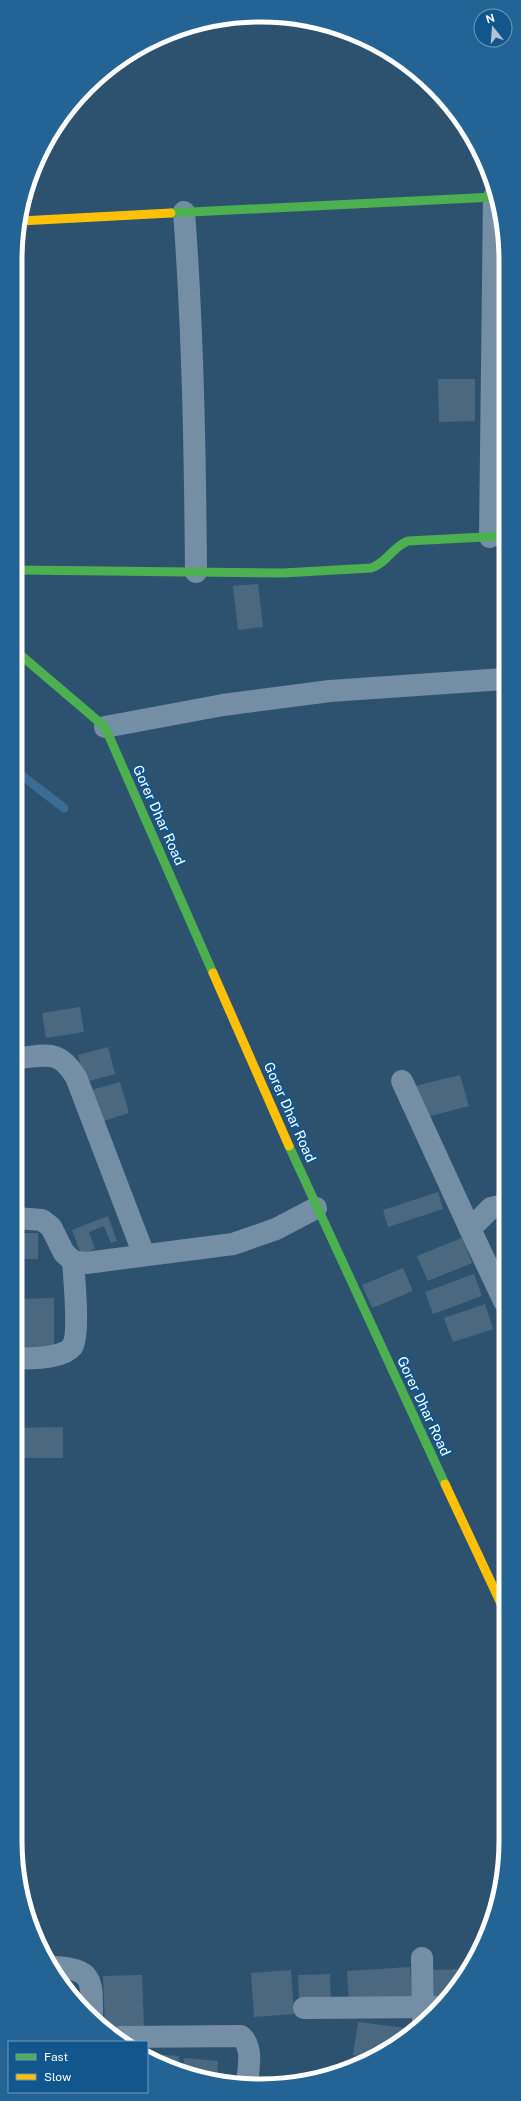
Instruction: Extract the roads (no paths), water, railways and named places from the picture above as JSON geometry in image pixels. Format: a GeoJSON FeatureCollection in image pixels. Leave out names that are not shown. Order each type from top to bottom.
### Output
{"type":"FeatureCollection","features":[{"type":"Feature","properties":{"kind":"street"},"geometry":{"type":"LineString","coordinates":[[26,221],[490,197]]}},
{"type":"Feature","properties":{"kind":"street"},"geometry":{"type":"LineString","coordinates":[[184,212],[194,387],[196,572]]}},
{"type":"Feature","properties":{"kind":"street"},"geometry":{"type":"LineString","coordinates":[[22,570],[283,573],[371,568],[381,566],[388,560],[393,548],[399,543],[408,541],[497,537],[498,358],[494,216]]}},
{"type":"Feature","properties":{"kind":"street","name":"Gorer Dhar Road"},"geometry":{"type":"LineString","coordinates":[[22,656],[105,727],[316,1208],[499,1599]]}},
{"type":"Feature","properties":{"kind":"street"},"geometry":{"type":"LineString","coordinates":[[105,727],[223,705],[322,692],[499,679]]}},
{"type":"Feature","properties":{"kind":"street"},"geometry":{"type":"LineString","coordinates":[[22,1058],[56,1056],[68,1064],[76,1077],[144,1255]]}},
{"type":"Feature","properties":{"kind":"street"},"geometry":{"type":"LineString","coordinates":[[402,1081],[470,1229],[499,1287]]}},
{"type":"Feature","properties":{"kind":"street"},"geometry":{"type":"LineString","coordinates":[[470,1229],[491,1208],[499,1206]]}},
{"type":"Feature","properties":{"kind":"street"},"geometry":{"type":"LineString","coordinates":[[22,1218],[42,1220],[51,1227],[64,1252],[73,1260],[86,1263],[233,1244],[276,1229],[316,1208]]}},
{"type":"Feature","properties":{"kind":"street"},"geometry":{"type":"LineString","coordinates":[[22,1359],[43,1358],[61,1354],[72,1347],[76,1334],[73,1260]]}},
{"type":"Feature","properties":{"kind":"street"},"geometry":{"type":"LineString","coordinates":[[422,1958],[427,2011]]}},
{"type":"Feature","properties":{"kind":"street"},"geometry":{"type":"LineString","coordinates":[[59,1968],[81,1972],[89,1979],[92,1988],[92,2009]]}},
{"type":"Feature","properties":{"kind":"street"},"geometry":{"type":"LineString","coordinates":[[304,2008],[426,2012]]}},
{"type":"Feature","properties":{"kind":"street"},"geometry":{"type":"LineString","coordinates":[[125,2037],[241,2036],[246,2041],[249,2049],[248,2078]]}},
{"type":"Feature","properties":{"kind":"waterway"},"geometry":{"type":"LineString","coordinates":[[22,776],[64,808]]}}]}
